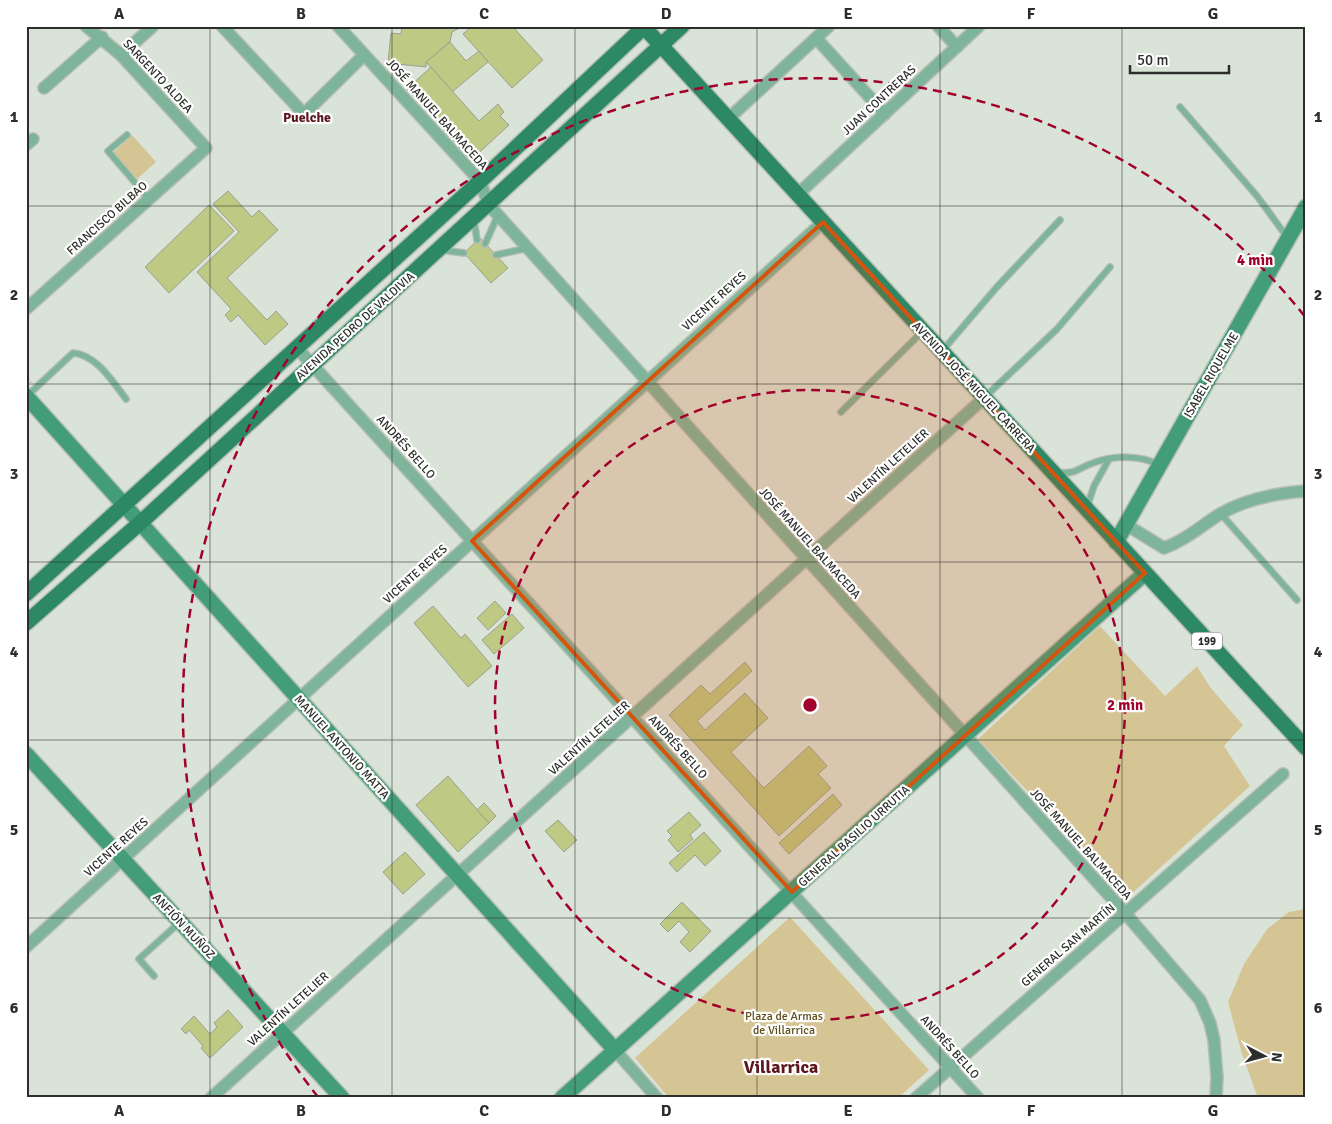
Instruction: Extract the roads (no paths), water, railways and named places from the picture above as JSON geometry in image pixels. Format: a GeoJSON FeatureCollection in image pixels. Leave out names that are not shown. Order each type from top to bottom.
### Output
{"type":"FeatureCollection","features":[{"type":"Feature","properties":{"kind":"main road","name":"AVENIDA PEDRO DE VALDIVIA"},"geometry":{"type":"LineString","coordinates":[[26,623],[140,523],[473,219],[493,210],[682,26]]}},
{"type":"Feature","properties":{"kind":"main road","name":"AVENIDA PEDRO DE VALDIVIA"},"geometry":{"type":"LineString","coordinates":[[26,594],[297,348],[644,27]]}},
{"type":"Feature","properties":{"kind":"main road","name":"AVENIDA JOSÉ MIGUEL CARRERA"},"geometry":{"type":"LineString","coordinates":[[644,27],[1306,748]]}},
{"type":"Feature","properties":{"kind":"street","name":"SARGENTO ALDEA"},"geometry":{"type":"LineString","coordinates":[[86,26],[102,37],[121,55],[206,148]]}},
{"type":"Feature","properties":{"kind":"street"},"geometry":{"type":"LineString","coordinates":[[121,55],[153,26]]}},
{"type":"Feature","properties":{"kind":"street"},"geometry":{"type":"LineString","coordinates":[[222,26],[304,114],[364,55]]}},
{"type":"Feature","properties":{"kind":"street","name":"JOSÉ MANUEL BALMACEDA"},"geometry":{"type":"LineString","coordinates":[[338,26],[480,180],[493,210],[1125,913],[1200,1000],[1210,1023],[1214,1040],[1217,1077],[1216,1098]]}},
{"type":"Feature","properties":{"kind":"street"},"geometry":{"type":"LineString","coordinates":[[728,119],[828,26]]}},
{"type":"Feature","properties":{"kind":"street"},"geometry":{"type":"LineString","coordinates":[[938,26],[957,47]]}},
{"type":"Feature","properties":{"kind":"street","name":"JUAN CONTRERAS"},"geometry":{"type":"LineString","coordinates":[[798,194],[979,26]]}},
{"type":"Feature","properties":{"kind":"street"},"geometry":{"type":"LineString","coordinates":[[44,88],[102,37]]}},
{"type":"Feature","properties":{"kind":"street"},"geometry":{"type":"LineString","coordinates":[[816,38],[885,114]]}},
{"type":"Feature","properties":{"kind":"street","name":"FRANCISCO BILBAO"},"geometry":{"type":"LineString","coordinates":[[26,309],[206,148]]}},
{"type":"Feature","properties":{"kind":"street","name":"ISABEL RIQUELME"},"geometry":{"type":"LineString","coordinates":[[1116,542],[1306,208]]}},
{"type":"Feature","properties":{"kind":"street","name":"VICENTE REYES"},"geometry":{"type":"LineString","coordinates":[[26,947],[822,222]]}},
{"type":"Feature","properties":{"kind":"street","name":"ANDRÉS BELLO"},"geometry":{"type":"LineString","coordinates":[[297,348],[978,1098]]}},
{"type":"Feature","properties":{"kind":"street","name":"MANUEL ANTONIO MATTA"},"geometry":{"type":"LineString","coordinates":[[26,396],[657,1098]]}},
{"type":"Feature","properties":{"kind":"street","name":"VALENTÍN LETELIER"},"geometry":{"type":"LineString","coordinates":[[211,1098],[633,718],[806,558],[984,398]]}},
{"type":"Feature","properties":{"kind":"street"},"geometry":{"type":"LineString","coordinates":[[1125,524],[1153,543],[1164,548],[1180,543],[1221,514],[1255,500],[1306,491]]}},
{"type":"Feature","properties":{"kind":"street","name":"GENERAL BASILIO URRUTIA"},"geometry":{"type":"LineString","coordinates":[[562,1098],[1145,573]]}},
{"type":"Feature","properties":{"kind":"street","name":"ANFIÓN MUÑOZ"},"geometry":{"type":"LineString","coordinates":[[26,754],[342,1098]]}},
{"type":"Feature","properties":{"kind":"street","name":"GENERAL SAN MARTÍN"},"geometry":{"type":"LineString","coordinates":[[916,1098],[1283,774]]}},
{"type":"Feature","properties":{"kind":"lane"},"geometry":{"type":"LineString","coordinates":[[1180,107],[1257,196],[1288,238]]}},
{"type":"Feature","properties":{"kind":"lane"},"geometry":{"type":"LineString","coordinates":[[127,135],[108,151],[149,199]]}},
{"type":"Feature","properties":{"kind":"lane"},"geometry":{"type":"LineString","coordinates":[[485,244],[493,210]]}},
{"type":"Feature","properties":{"kind":"lane"},"geometry":{"type":"LineString","coordinates":[[473,219],[477,240]]}},
{"type":"Feature","properties":{"kind":"lane"},"geometry":{"type":"LineString","coordinates":[[942,351],[996,288],[1060,220]]}},
{"type":"Feature","properties":{"kind":"lane"},"geometry":{"type":"LineString","coordinates":[[496,256],[528,248]]}},
{"type":"Feature","properties":{"kind":"lane"},"geometry":{"type":"LineString","coordinates":[[439,250],[464,253]]}},
{"type":"Feature","properties":{"kind":"lane"},"geometry":{"type":"LineString","coordinates":[[984,398],[1057,329],[1110,267]]}},
{"type":"Feature","properties":{"kind":"lane"},"geometry":{"type":"LineString","coordinates":[[841,412],[923,331]]}},
{"type":"Feature","properties":{"kind":"lane"},"geometry":{"type":"LineString","coordinates":[[26,396],[73,353],[92,358],[126,399]]}},
{"type":"Feature","properties":{"kind":"lane"},"geometry":{"type":"LineString","coordinates":[[1051,471],[1070,474],[1092,463],[1108,459],[1137,458],[1150,460],[1159,465]]}},
{"type":"Feature","properties":{"kind":"lane"},"geometry":{"type":"LineString","coordinates":[[1087,509],[1094,486],[1108,459]]}},
{"type":"Feature","properties":{"kind":"lane"},"geometry":{"type":"LineString","coordinates":[[1221,514],[1297,600]]}},
{"type":"Feature","properties":{"kind":"lane"},"geometry":{"type":"LineString","coordinates":[[154,976],[139,959],[180,921]]}},
{"type":"Feature","properties":{"kind":"district","name":"Puelche"},"geometry":{"type":"Point","coordinates":[307,117]}},
{"type":"Feature","properties":{"kind":"district","name":"Villarrica"},"geometry":{"type":"Point","coordinates":[781,1067]}},
{"type":"Feature","properties":{"kind":"park label","name":"Plaza de Armas de Villarrica"},"geometry":{"type":"Point","coordinates":[784,1023]}}]}
